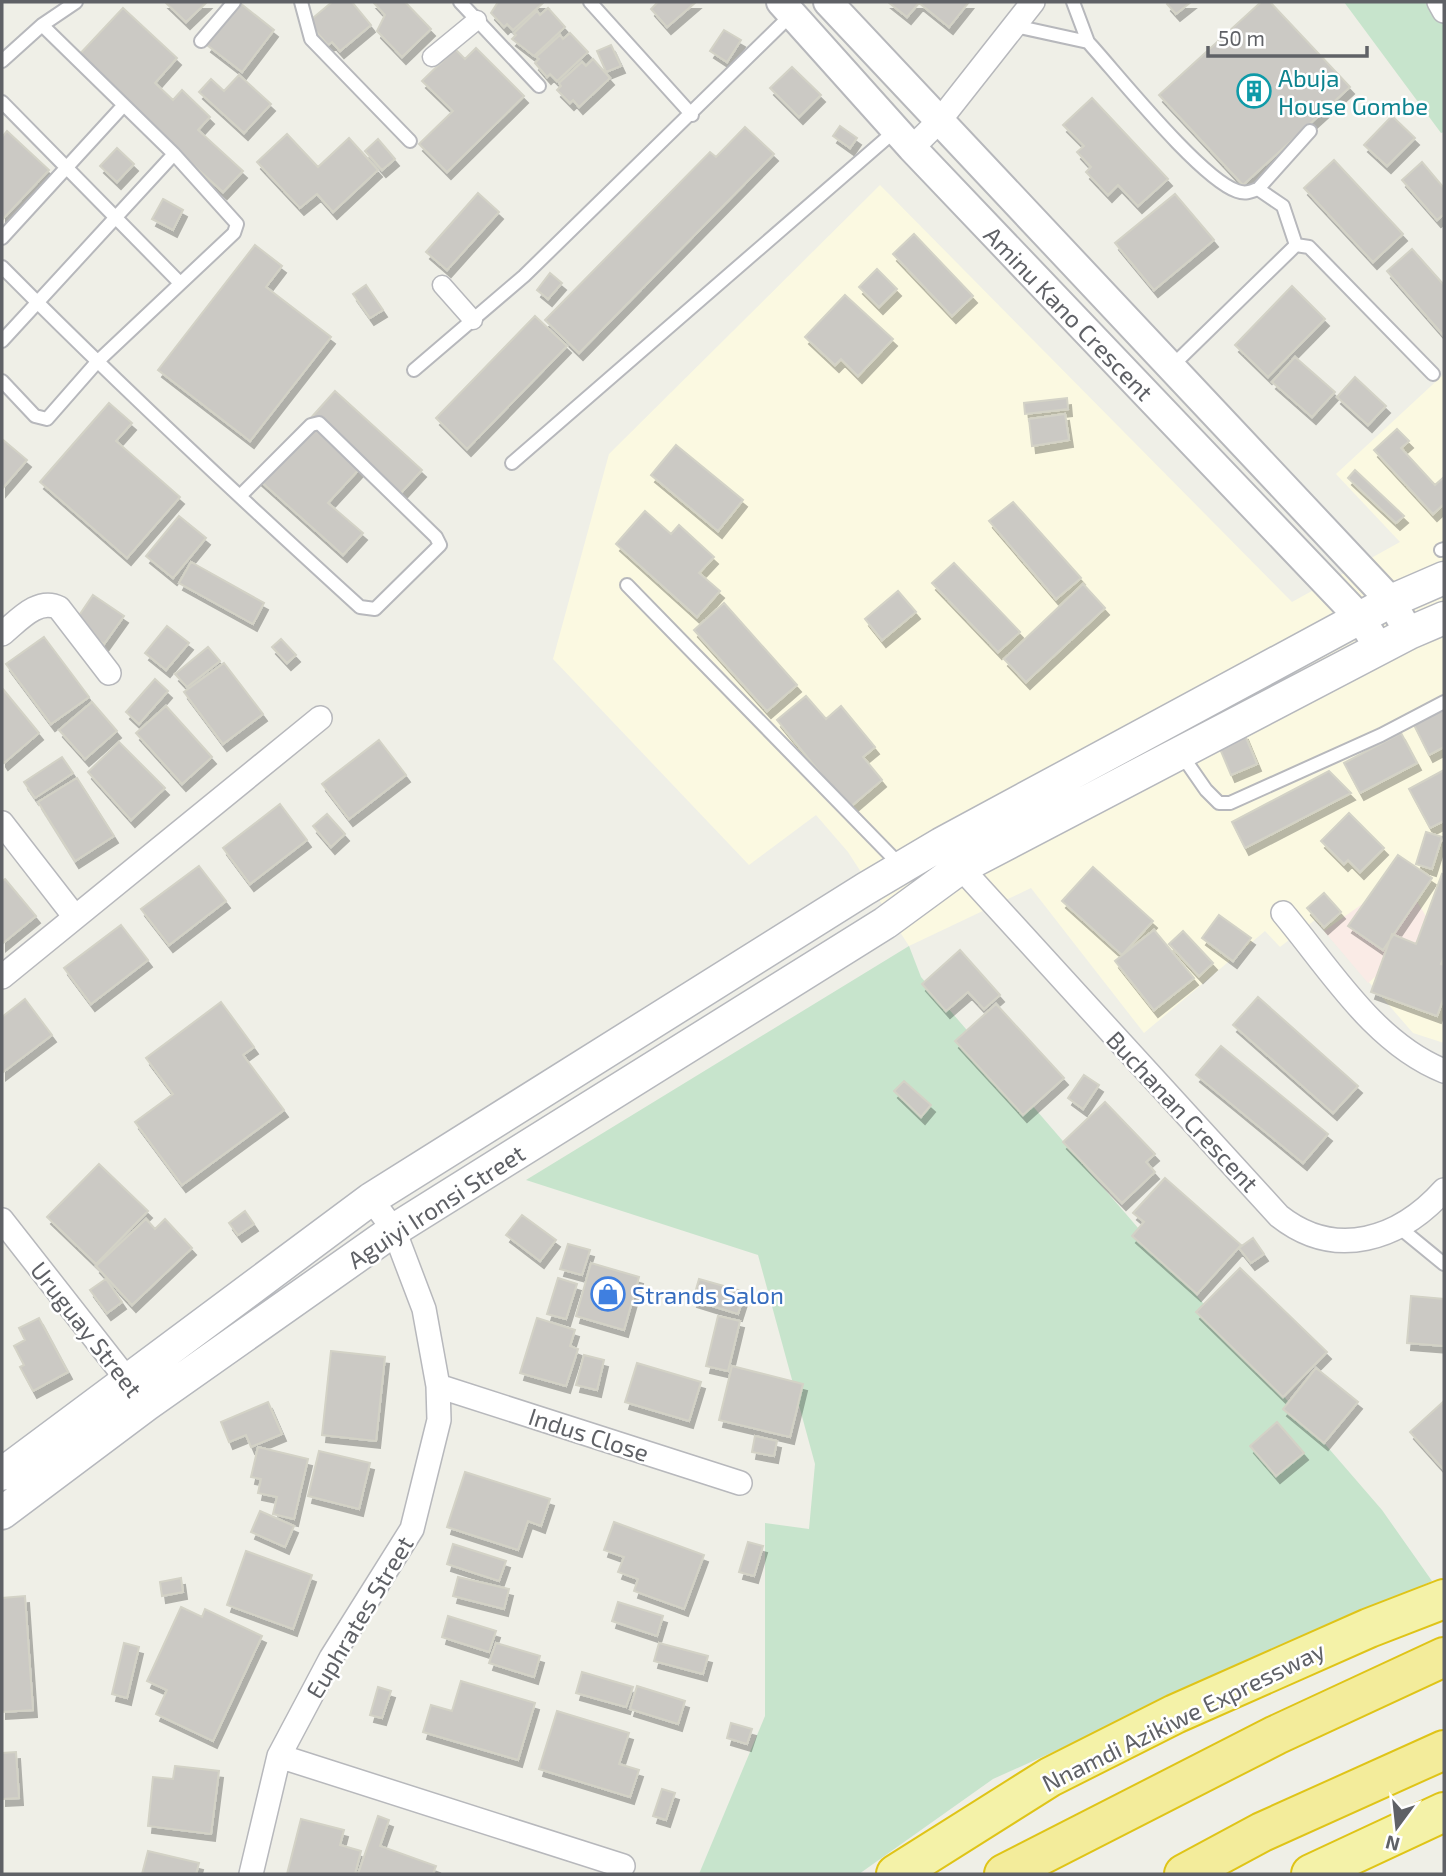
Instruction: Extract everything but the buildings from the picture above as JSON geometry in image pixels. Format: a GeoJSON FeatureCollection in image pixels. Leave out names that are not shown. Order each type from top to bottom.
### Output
{"type":"FeatureCollection","features":[{"type":"Feature","properties":{"kind":"highway","name":"Nnamdi Azikiwe Expressway"},"geometry":{"type":"LineString","coordinates":[[896,1874],[1050,1777],[1175,1714],[1369,1628],[1444,1599]]}},
{"type":"Feature","properties":{"kind":"highway"},"geometry":{"type":"LineString","coordinates":[[1004,1874],[1251,1748],[1444,1657]]}},
{"type":"Feature","properties":{"kind":"highway"},"geometry":{"type":"LineString","coordinates":[[1184,1874],[1262,1832],[1444,1750]]}},
{"type":"Feature","properties":{"kind":"highway"},"geometry":{"type":"LineString","coordinates":[[1311,1874],[1444,1812]]}},
{"type":"Feature","properties":{"kind":"main road"},"geometry":{"type":"LineString","coordinates":[[951,856],[1391,601],[1443,559]]}},
{"type":"Feature","properties":{"kind":"main road"},"geometry":{"type":"LineString","coordinates":[[902,867],[951,856],[1179,751],[1379,648],[1444,618]]}},
{"type":"Feature","properties":{"kind":"main road","name":"Aguiyi Ironsi Street"},"geometry":{"type":"LineString","coordinates":[[2,1474],[138,1393],[885,923],[951,856]]}},
{"type":"Feature","properties":{"kind":"main road","name":"Aguiyi Ironsi Street"},"geometry":{"type":"LineString","coordinates":[[2,1513],[138,1393],[371,1199],[902,867]]}},
{"type":"Feature","properties":{"kind":"street","name":"Aminu Kano Crescent"},"geometry":{"type":"LineString","coordinates":[[828,2],[1391,601],[1409,633]]}},
{"type":"Feature","properties":{"kind":"street"},"geometry":{"type":"LineString","coordinates":[[904,139],[940,120],[1033,2]]}},
{"type":"Feature","properties":{"kind":"street"},"geometry":{"type":"LineString","coordinates":[[1438,2],[1444,10]]}},
{"type":"Feature","properties":{"kind":"street","name":"Aminu Kano Crescent"},"geometry":{"type":"LineString","coordinates":[[787,8],[904,139],[1361,619],[1379,648]]}},
{"type":"Feature","properties":{"kind":"street"},"geometry":{"type":"LineString","coordinates":[[432,57],[477,20]]}},
{"type":"Feature","properties":{"kind":"street"},"geometry":{"type":"LineString","coordinates":[[442,285],[473,320]]}},
{"type":"Feature","properties":{"kind":"street"},"geometry":{"type":"LineString","coordinates":[[2,634],[39,605],[50,603],[59,608],[109,673]]}},
{"type":"Feature","properties":{"kind":"street"},"geometry":{"type":"LineString","coordinates":[[2,977],[320,718]]}},
{"type":"Feature","properties":{"kind":"street"},"geometry":{"type":"LineString","coordinates":[[2,823],[75,917]]}},
{"type":"Feature","properties":{"kind":"street","name":"Buchanan Crescent"},"geometry":{"type":"LineString","coordinates":[[951,856],[1279,1216],[1298,1231],[1339,1240],[1372,1237],[1400,1228],[1429,1206],[1444,1190]]}},
{"type":"Feature","properties":{"kind":"street"},"geometry":{"type":"LineString","coordinates":[[1283,913],[1375,1024],[1410,1054],[1444,1071]]}},
{"type":"Feature","properties":{"kind":"street","name":"Euphrates Street"},"geometry":{"type":"LineString","coordinates":[[251,1874],[279,1756],[331,1658],[412,1529],[439,1420],[438,1386],[424,1309],[394,1230],[371,1199]]}},
{"type":"Feature","properties":{"kind":"street","name":"Uruguay Street"},"geometry":{"type":"LineString","coordinates":[[2,1220],[138,1393]]}},
{"type":"Feature","properties":{"kind":"street","name":"Indus Close"},"geometry":{"type":"LineString","coordinates":[[438,1386],[740,1482]]}},
{"type":"Feature","properties":{"kind":"street"},"geometry":{"type":"LineString","coordinates":[[279,1756],[623,1866]]}},
{"type":"Feature","properties":{"kind":"lane"},"geometry":{"type":"LineString","coordinates":[[2,61],[42,25],[76,2]]}},
{"type":"Feature","properties":{"kind":"lane"},"geometry":{"type":"LineString","coordinates":[[201,41],[234,2]]}},
{"type":"Feature","properties":{"kind":"lane"},"geometry":{"type":"LineString","coordinates":[[301,2],[312,39],[410,141]]}},
{"type":"Feature","properties":{"kind":"lane"},"geometry":{"type":"LineString","coordinates":[[460,2],[539,86]]}},
{"type":"Feature","properties":{"kind":"lane"},"geometry":{"type":"LineString","coordinates":[[590,2],[692,115]]}},
{"type":"Feature","properties":{"kind":"lane"},"geometry":{"type":"LineString","coordinates":[[1073,2],[1088,41],[1208,173],[1236,191],[1247,193],[1258,189],[1310,131]]}},
{"type":"Feature","properties":{"kind":"lane"},"geometry":{"type":"LineString","coordinates":[[414,370],[524,276],[692,115],[787,8]]}},
{"type":"Feature","properties":{"kind":"lane"},"geometry":{"type":"LineString","coordinates":[[2,381],[35,416],[44,419],[97,362],[234,233],[237,224],[174,154],[42,25]]}},
{"type":"Feature","properties":{"kind":"lane"},"geometry":{"type":"LineString","coordinates":[[1014,26],[1088,41]]}},
{"type":"Feature","properties":{"kind":"lane"},"geometry":{"type":"LineString","coordinates":[[2,103],[179,282]]}},
{"type":"Feature","properties":{"kind":"lane"},"geometry":{"type":"LineString","coordinates":[[2,238],[123,106]]}},
{"type":"Feature","properties":{"kind":"lane"},"geometry":{"type":"LineString","coordinates":[[512,463],[904,139]]}},
{"type":"Feature","properties":{"kind":"lane"},"geometry":{"type":"LineString","coordinates":[[2,341],[115,215],[174,154]]}},
{"type":"Feature","properties":{"kind":"lane"},"geometry":{"type":"LineString","coordinates":[[1258,189],[1283,206],[1296,245]]}},
{"type":"Feature","properties":{"kind":"lane"},"geometry":{"type":"LineString","coordinates":[[1171,367],[1296,245]]}},
{"type":"Feature","properties":{"kind":"lane"},"geometry":{"type":"LineString","coordinates":[[1296,245],[1309,247],[1433,374]]}},
{"type":"Feature","properties":{"kind":"lane"},"geometry":{"type":"LineString","coordinates":[[2,267],[97,362],[240,496],[366,610],[375,609],[440,545],[436,537],[319,424],[311,425],[240,496]]}},
{"type":"Feature","properties":{"kind":"lane"},"geometry":{"type":"LineString","coordinates":[[627,585],[902,867]]}},
{"type":"Feature","properties":{"kind":"lane"},"geometry":{"type":"LineString","coordinates":[[1179,751],[1206,790],[1219,803],[1230,803],[1381,735],[1444,702]]}},
{"type":"Feature","properties":{"kind":"lane"},"geometry":{"type":"LineString","coordinates":[[1400,1228],[1444,1264]]}},
{"type":"Feature","properties":{"kind":"shaded area"},"geometry":{"type":"Polygon","coordinates":[[[880,185],[1292,602],[1400,542],[1336,474],[1444,374],[1444,1043],[1413,1033],[1315,920],[1280,947],[1265,931],[1144,1033],[1031,888],[909,946],[848,852],[816,815],[749,865],[553,659],[609,454],[880,185]]]}},
{"type":"Feature","properties":{"kind":"shaded area"},"geometry":{"type":"Polygon","coordinates":[[[1402,876],[1440,940],[1392,962],[1368,983],[1324,931],[1402,876]]]}},
{"type":"Feature","properties":{"kind":"green space"},"geometry":{"type":"Polygon","coordinates":[[[1344,2],[1444,2],[1444,132],[1441,133],[1344,2]]]}},
{"type":"Feature","properties":{"kind":"green space"},"geometry":{"type":"Polygon","coordinates":[[[909,946],[921,977],[1382,1510],[1432,1581],[993,1779],[859,1874],[699,1874],[765,1716],[765,1523],[809,1529],[815,1464],[758,1255],[526,1180],[909,946]]]}},
{"type":"Feature","properties":{"kind":"place","name":"Abuja House Gombe"},"geometry":{"type":"Point","coordinates":[1254,91]}},
{"type":"Feature","properties":{"kind":"place","name":"Strands Salon"},"geometry":{"type":"Point","coordinates":[608,1294]}}]}
